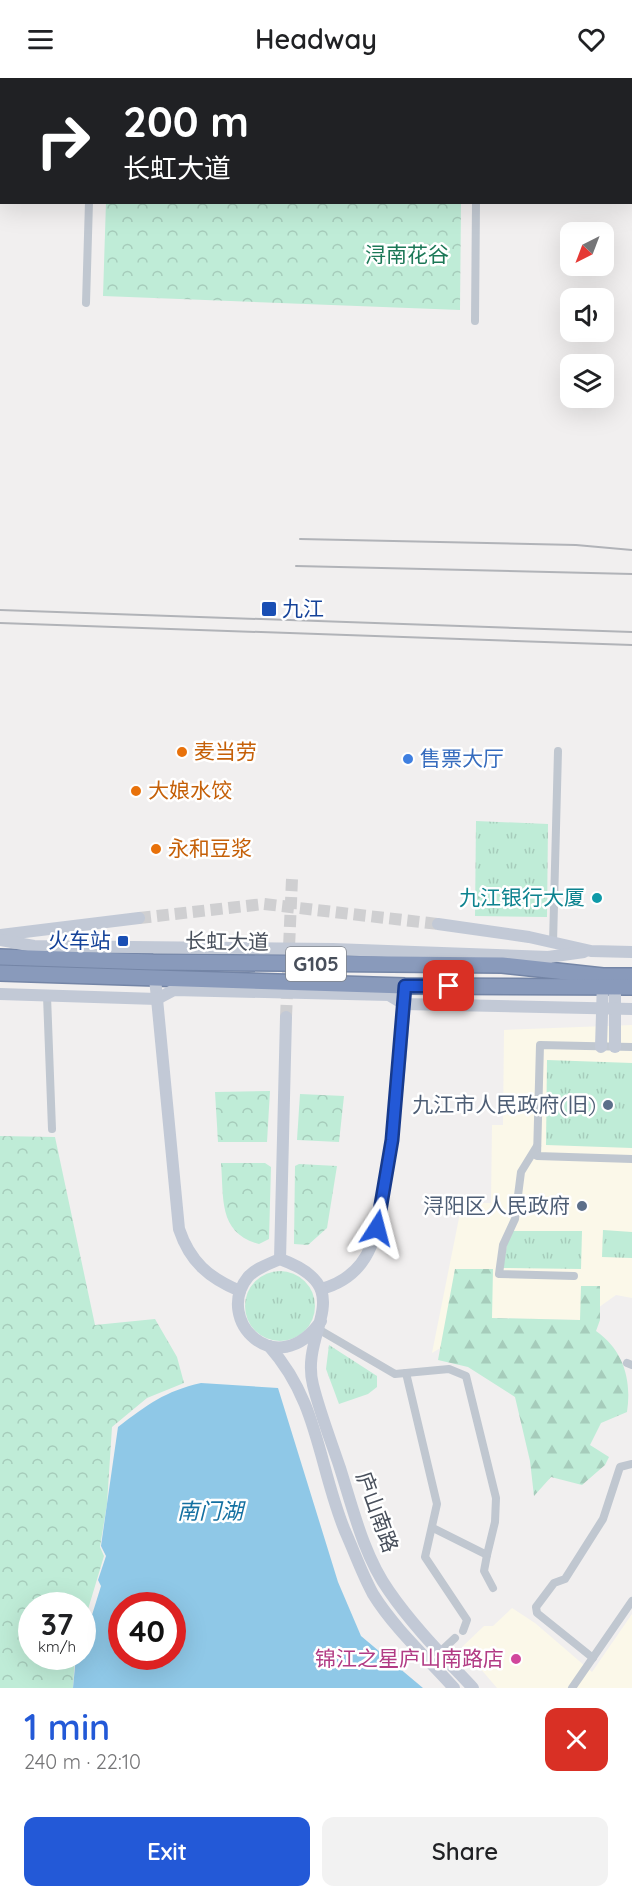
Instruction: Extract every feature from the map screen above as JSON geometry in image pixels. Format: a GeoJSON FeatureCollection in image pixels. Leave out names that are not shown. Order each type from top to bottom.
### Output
{"type":"FeatureCollection","features":[{"type":"Feature","properties":{"kind":"highway","name":"长虹大道"},"geometry":{"type":"LineString","coordinates":[[0,957],[213,963],[502,964],[609,981],[632,987]]}},
{"type":"Feature","properties":{"kind":"highway","name":"长虹大道"},"geometry":{"type":"LineString","coordinates":[[0,973],[405,986],[609,981],[632,976]]}},
{"type":"Feature","properties":{"kind":"street"},"geometry":{"type":"LineString","coordinates":[[86,303],[89,204]]}},
{"type":"Feature","properties":{"kind":"street"},"geometry":{"type":"LineString","coordinates":[[475,321],[477,204]]}},
{"type":"Feature","properties":{"kind":"street"},"geometry":{"type":"LineString","coordinates":[[553,943],[558,751]]}},
{"type":"Feature","properties":{"kind":"street"},"geometry":{"type":"LineString","coordinates":[[0,935],[139,918]]}},
{"type":"Feature","properties":{"kind":"street"},"geometry":{"type":"LineString","coordinates":[[438,924],[591,951]]}},
{"type":"Feature","properties":{"kind":"street"},"geometry":{"type":"LineString","coordinates":[[0,940],[34,946],[333,949],[549,957]]}},
{"type":"Feature","properties":{"kind":"street"},"geometry":{"type":"LineString","coordinates":[[502,964],[591,951],[632,952]]}},
{"type":"Feature","properties":{"kind":"street"},"geometry":{"type":"LineString","coordinates":[[155,978],[179,1229],[196,1264],[218,1282],[240,1291]]}},
{"type":"Feature","properties":{"kind":"street"},"geometry":{"type":"LineString","coordinates":[[609,981],[609,1008],[615,1047]]}},
{"type":"Feature","properties":{"kind":"street"},"geometry":{"type":"LineString","coordinates":[[321,1289],[341,1283],[355,1270],[371,1248],[377,1228],[392,1140],[405,986]]}},
{"type":"Feature","properties":{"kind":"street"},"geometry":{"type":"LineString","coordinates":[[0,994],[157,999],[174,990],[389,995],[404,1004],[632,1009]]}},
{"type":"Feature","properties":{"kind":"street"},"geometry":{"type":"LineString","coordinates":[[47,996],[52,1129]]}},
{"type":"Feature","properties":{"kind":"street"},"geometry":{"type":"LineString","coordinates":[[602,1047],[609,1008]]}},
{"type":"Feature","properties":{"kind":"street"},"geometry":{"type":"LineString","coordinates":[[280,1259],[286,1017]]}},
{"type":"Feature","properties":{"kind":"street"},"geometry":{"type":"LineString","coordinates":[[632,1047],[540,1045],[537,1156],[632,1159]]}},
{"type":"Feature","properties":{"kind":"street"},"geometry":{"type":"LineString","coordinates":[[538,1146],[521,1172],[515,1219],[503,1245],[499,1274],[574,1276]]}},
{"type":"Feature","properties":{"kind":"street"},"geometry":{"type":"LineString","coordinates":[[280,1259],[306,1271],[321,1289],[324,1306],[320,1325],[309,1337],[295,1346],[269,1346],[259,1342],[244,1328],[238,1311],[240,1291],[248,1277],[262,1266],[280,1259]]}},
{"type":"Feature","properties":{"kind":"street"},"geometry":{"type":"LineString","coordinates":[[320,1325],[384,1369],[395,1374],[449,1369],[466,1376],[496,1498],[495,1522],[484,1571],[493,1588]]}},
{"type":"Feature","properties":{"kind":"street","name":"庐山南路"},"geometry":{"type":"LineString","coordinates":[[320,1325],[310,1356],[313,1385],[363,1540],[388,1590],[473,1688]]}},
{"type":"Feature","properties":{"kind":"street","name":"庐山南路"},"geometry":{"type":"LineString","coordinates":[[269,1346],[289,1368],[307,1407],[344,1528],[374,1594],[410,1640],[454,1688]]}},
{"type":"Feature","properties":{"kind":"street"},"geometry":{"type":"LineString","coordinates":[[406,1373],[437,1504],[425,1557],[467,1620],[463,1631]]}},
{"type":"Feature","properties":{"kind":"street"},"geometry":{"type":"LineString","coordinates":[[593,1659],[537,1613],[536,1607],[554,1582],[565,1579],[603,1519],[620,1467],[632,1464]]}},
{"type":"Feature","properties":{"kind":"street"},"geometry":{"type":"LineString","coordinates":[[433,1527],[487,1555]]}},
{"type":"Feature","properties":{"kind":"street"},"geometry":{"type":"LineString","coordinates":[[572,1688],[632,1601]]}},
{"type":"Feature","properties":{"kind":"street"},"geometry":{"type":"LineString","coordinates":[[441,1652],[455,1638]]}},
{"type":"Feature","properties":{"kind":"shaded area","name":"浔阳区人民政府"},"geometry":{"type":"Polygon","coordinates":[[[632,1025],[632,1298],[616,1295],[581,1320],[491,1318],[432,1353],[462,1203],[491,1203],[492,1125],[503,1125],[504,1030],[632,1025]]]}},
{"type":"Feature","properties":{"kind":"shaded area"},"geometry":{"type":"Polygon","coordinates":[[[512,1608],[535,1623],[592,1672],[632,1614],[632,1688],[497,1688],[462,1647],[484,1626],[493,1626],[512,1608]]]}},
{"type":"Feature","properties":{"kind":"green space","name":"浔南花谷"},"geometry":{"type":"Polygon","coordinates":[[[106,204],[461,204],[460,310],[103,296],[106,204]]]}},
{"type":"Feature","properties":{"kind":"green space"},"geometry":{"type":"Polygon","coordinates":[[[476,821],[548,824],[547,917],[475,916],[476,821]]]}},
{"type":"Feature","properties":{"kind":"green space"},"geometry":{"type":"Polygon","coordinates":[[[547,1060],[632,1063],[632,1148],[546,1145],[547,1060]]]}},
{"type":"Feature","properties":{"kind":"green space"},"geometry":{"type":"Polygon","coordinates":[[[270,1091],[267,1142],[218,1142],[215,1092],[270,1091]]]}},
{"type":"Feature","properties":{"kind":"green space"},"geometry":{"type":"Polygon","coordinates":[[[300,1094],[344,1096],[339,1142],[297,1140],[300,1094]]]}},
{"type":"Feature","properties":{"kind":"green space"},"geometry":{"type":"Polygon","coordinates":[[[0,1136],[55,1137],[95,1325],[155,1319],[177,1357],[184,1383],[147,1398],[112,1427],[107,1504],[100,1547],[104,1556],[93,1592],[18,1592],[18,1670],[74,1670],[73,1688],[0,1688],[0,1136]]]}},
{"type":"Feature","properties":{"kind":"green space"},"geometry":{"type":"Polygon","coordinates":[[[221,1163],[265,1163],[271,1167],[269,1239],[259,1244],[246,1239],[236,1232],[230,1223],[224,1202],[221,1163]]]}},
{"type":"Feature","properties":{"kind":"green space"},"geometry":{"type":"Polygon","coordinates":[[[299,1164],[337,1166],[327,1228],[308,1245],[294,1244],[295,1166],[299,1164]]]}},
{"type":"Feature","properties":{"kind":"green space"},"geometry":{"type":"Polygon","coordinates":[[[603,1230],[632,1232],[632,1258],[602,1257],[603,1230]]]}},
{"type":"Feature","properties":{"kind":"green space"},"geometry":{"type":"Polygon","coordinates":[[[513,1231],[582,1231],[581,1269],[503,1268],[507,1244],[513,1231]]]}},
{"type":"Feature","properties":{"kind":"green space"},"geometry":{"type":"Polygon","coordinates":[[[455,1269],[493,1269],[492,1318],[580,1320],[581,1286],[600,1286],[600,1320],[596,1331],[613,1347],[624,1366],[628,1388],[627,1412],[601,1423],[590,1445],[609,1457],[605,1465],[582,1485],[551,1477],[534,1496],[530,1461],[515,1397],[468,1367],[438,1360],[455,1269]]]}},
{"type":"Feature","properties":{"kind":"green space"},"geometry":{"type":"Polygon","coordinates":[[[280,1271],[293,1274],[305,1281],[312,1293],[315,1306],[312,1319],[305,1331],[293,1338],[280,1341],[267,1338],[255,1331],[248,1319],[245,1306],[248,1293],[255,1281],[267,1274],[280,1271]]]}},
{"type":"Feature","properties":{"kind":"green space"},"geometry":{"type":"Polygon","coordinates":[[[329,1345],[377,1376],[377,1387],[368,1394],[339,1404],[326,1369],[329,1345]]]}},
{"type":"Feature","properties":{"kind":"water","name":"南门湖"},"geometry":{"type":"Polygon","coordinates":[[[201,1383],[278,1388],[338,1582],[361,1636],[423,1688],[73,1688],[75,1670],[96,1670],[96,1602],[101,1586],[98,1580],[106,1556],[101,1546],[118,1427],[157,1400],[177,1390],[201,1383]]]}},
{"type":"Feature","properties":{"kind":"tunnel"},"geometry":{"type":"LineString","coordinates":[[286,1017],[292,879]]}},
{"type":"Feature","properties":{"kind":"tunnel"},"geometry":{"type":"LineString","coordinates":[[139,918],[264,904],[438,924]]}},
{"type":"Feature","properties":{"kind":"railway"},"geometry":{"type":"LineString","coordinates":[[300,539],[576,545],[632,550]]}},
{"type":"Feature","properties":{"kind":"railway"},"geometry":{"type":"LineString","coordinates":[[296,566],[632,574]]}},
{"type":"Feature","properties":{"kind":"railway"},"geometry":{"type":"LineString","coordinates":[[0,610],[632,632]]}},
{"type":"Feature","properties":{"kind":"railway"},"geometry":{"type":"LineString","coordinates":[[0,623],[632,645]]}},
{"type":"Feature","properties":{"kind":"place","name":"九江"},"geometry":{"type":"Point","coordinates":[269,609]}},
{"type":"Feature","properties":{"kind":"place","name":"麦当劳"},"geometry":{"type":"Point","coordinates":[182,752]}},
{"type":"Feature","properties":{"kind":"place","name":"售票大厅"},"geometry":{"type":"Point","coordinates":[408,759]}},
{"type":"Feature","properties":{"kind":"place","name":"大娘水饺"},"geometry":{"type":"Point","coordinates":[136,791]}},
{"type":"Feature","properties":{"kind":"place","name":"永和豆浆"},"geometry":{"type":"Point","coordinates":[156,849]}},
{"type":"Feature","properties":{"kind":"place","name":"九江银行大厦"},"geometry":{"type":"Point","coordinates":[597,898]}},
{"type":"Feature","properties":{"kind":"place","name":"火车站"},"geometry":{"type":"Point","coordinates":[123,941]}},
{"type":"Feature","properties":{"kind":"place","name":"九江市人民政府(旧)"},"geometry":{"type":"Point","coordinates":[608,1105]}},
{"type":"Feature","properties":{"kind":"place","name":"浔阳区人民政府"},"geometry":{"type":"Point","coordinates":[582,1206]}},
{"type":"Feature","properties":{"kind":"place","name":"锦江之星庐山南路店"},"geometry":{"type":"Point","coordinates":[516,1659]}},
{"type":"Feature","properties":{"kind":"route"},"geometry":{"type":"LineString","coordinates":[[377,1228],[392,1140],[405,986],[449,986]]}}]}
